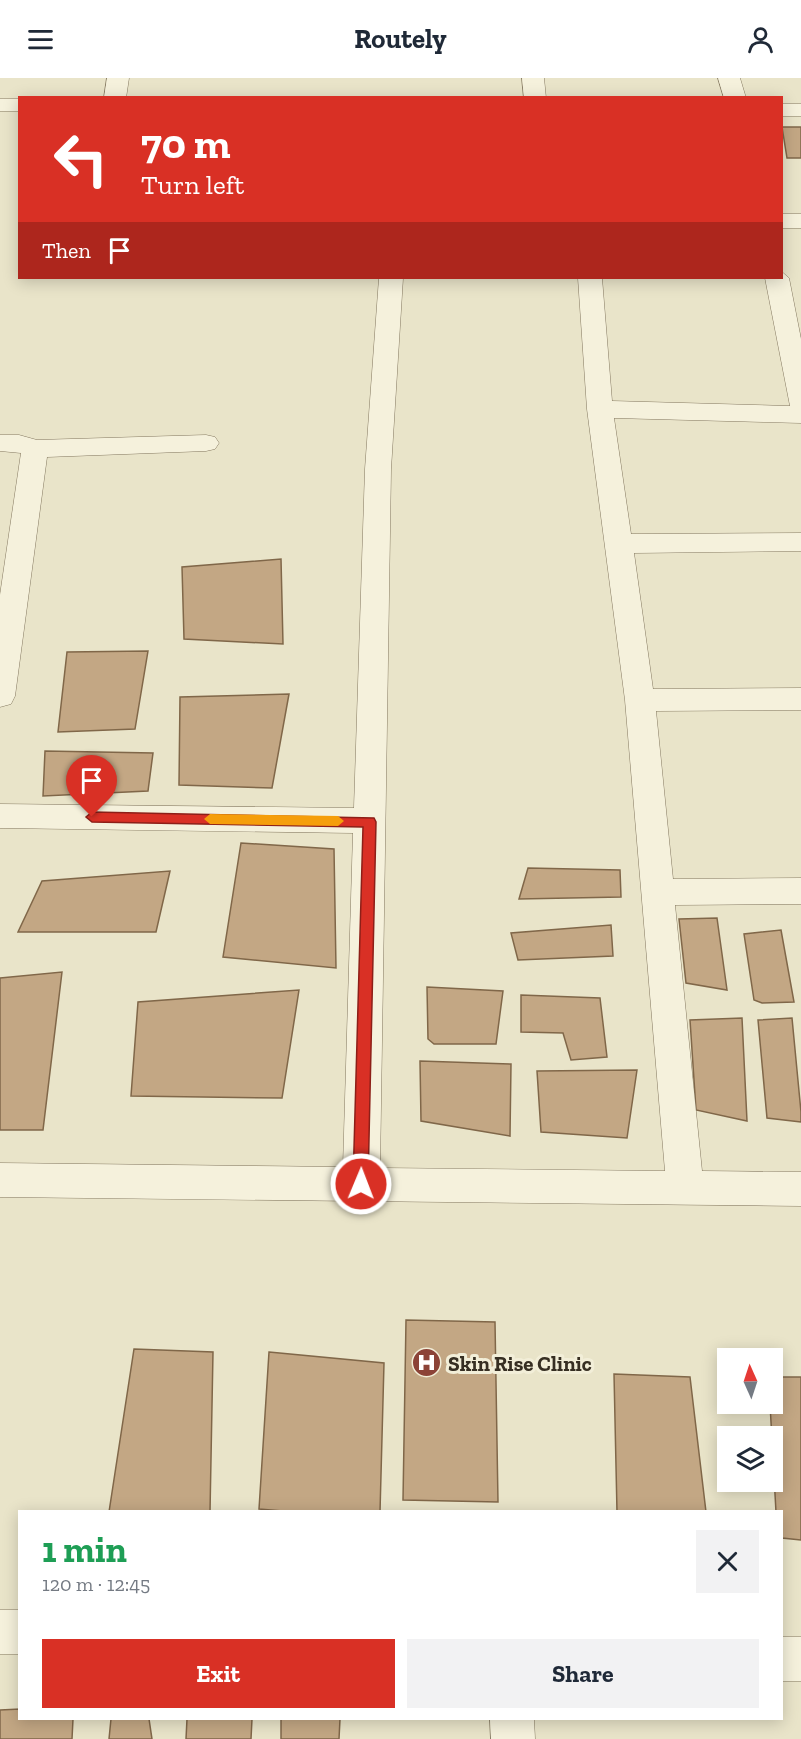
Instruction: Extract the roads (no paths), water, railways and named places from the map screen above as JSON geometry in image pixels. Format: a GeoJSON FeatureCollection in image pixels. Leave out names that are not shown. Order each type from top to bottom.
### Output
{"type":"FeatureCollection","features":[{"type":"Feature","properties":{"kind":"street"},"geometry":{"type":"LineString","coordinates":[[115,96],[118,78]]}},
{"type":"Feature","properties":{"kind":"street"},"geometry":{"type":"LineString","coordinates":[[533,78],[535,96]]}},
{"type":"Feature","properties":{"kind":"street"},"geometry":{"type":"LineString","coordinates":[[729,78],[734,96]]}},
{"type":"Feature","properties":{"kind":"street"},"geometry":{"type":"LineString","coordinates":[[0,105],[18,105]]}},
{"type":"Feature","properties":{"kind":"street"},"geometry":{"type":"LineString","coordinates":[[783,110],[801,110]]}},
{"type":"Feature","properties":{"kind":"street"},"geometry":{"type":"LineString","coordinates":[[783,221],[801,221]]}},
{"type":"Feature","properties":{"kind":"street"},"geometry":{"type":"LineString","coordinates":[[361,1184],[378,469],[391,279]]}},
{"type":"Feature","properties":{"kind":"street"},"geometry":{"type":"LineString","coordinates":[[590,279],[600,409],[640,700],[685,1188]]}},
{"type":"Feature","properties":{"kind":"street"},"geometry":{"type":"LineString","coordinates":[[777,279],[794,328],[801,404]]}},
{"type":"Feature","properties":{"kind":"street"},"geometry":{"type":"LineString","coordinates":[[600,409],[801,416]]}},
{"type":"Feature","properties":{"kind":"street"},"geometry":{"type":"LineString","coordinates":[[0,443],[19,443],[35,449],[206,443]]}},
{"type":"Feature","properties":{"kind":"street"},"geometry":{"type":"LineString","coordinates":[[0,696],[35,449]]}},
{"type":"Feature","properties":{"kind":"street"},"geometry":{"type":"LineString","coordinates":[[619,544],[801,542]]}},
{"type":"Feature","properties":{"kind":"street"},"geometry":{"type":"LineString","coordinates":[[640,700],[801,699]]}},
{"type":"Feature","properties":{"kind":"street"},"geometry":{"type":"LineString","coordinates":[[0,816],[369,822]]}},
{"type":"Feature","properties":{"kind":"street"},"geometry":{"type":"LineString","coordinates":[[659,892],[801,891]]}},
{"type":"Feature","properties":{"kind":"street"},"geometry":{"type":"LineString","coordinates":[[0,1180],[801,1189]]}},
{"type":"Feature","properties":{"kind":"street"},"geometry":{"type":"LineString","coordinates":[[0,1632],[18,1632]]}},
{"type":"Feature","properties":{"kind":"street"},"geometry":{"type":"LineString","coordinates":[[783,1659],[801,1659]]}},
{"type":"Feature","properties":{"kind":"street"},"geometry":{"type":"LineString","coordinates":[[512,1720],[513,1739]]}},
{"type":"Feature","properties":{"kind":"place","name":"Skin Rise Clinic"},"geometry":{"type":"Point","coordinates":[427,1363]}}]}
